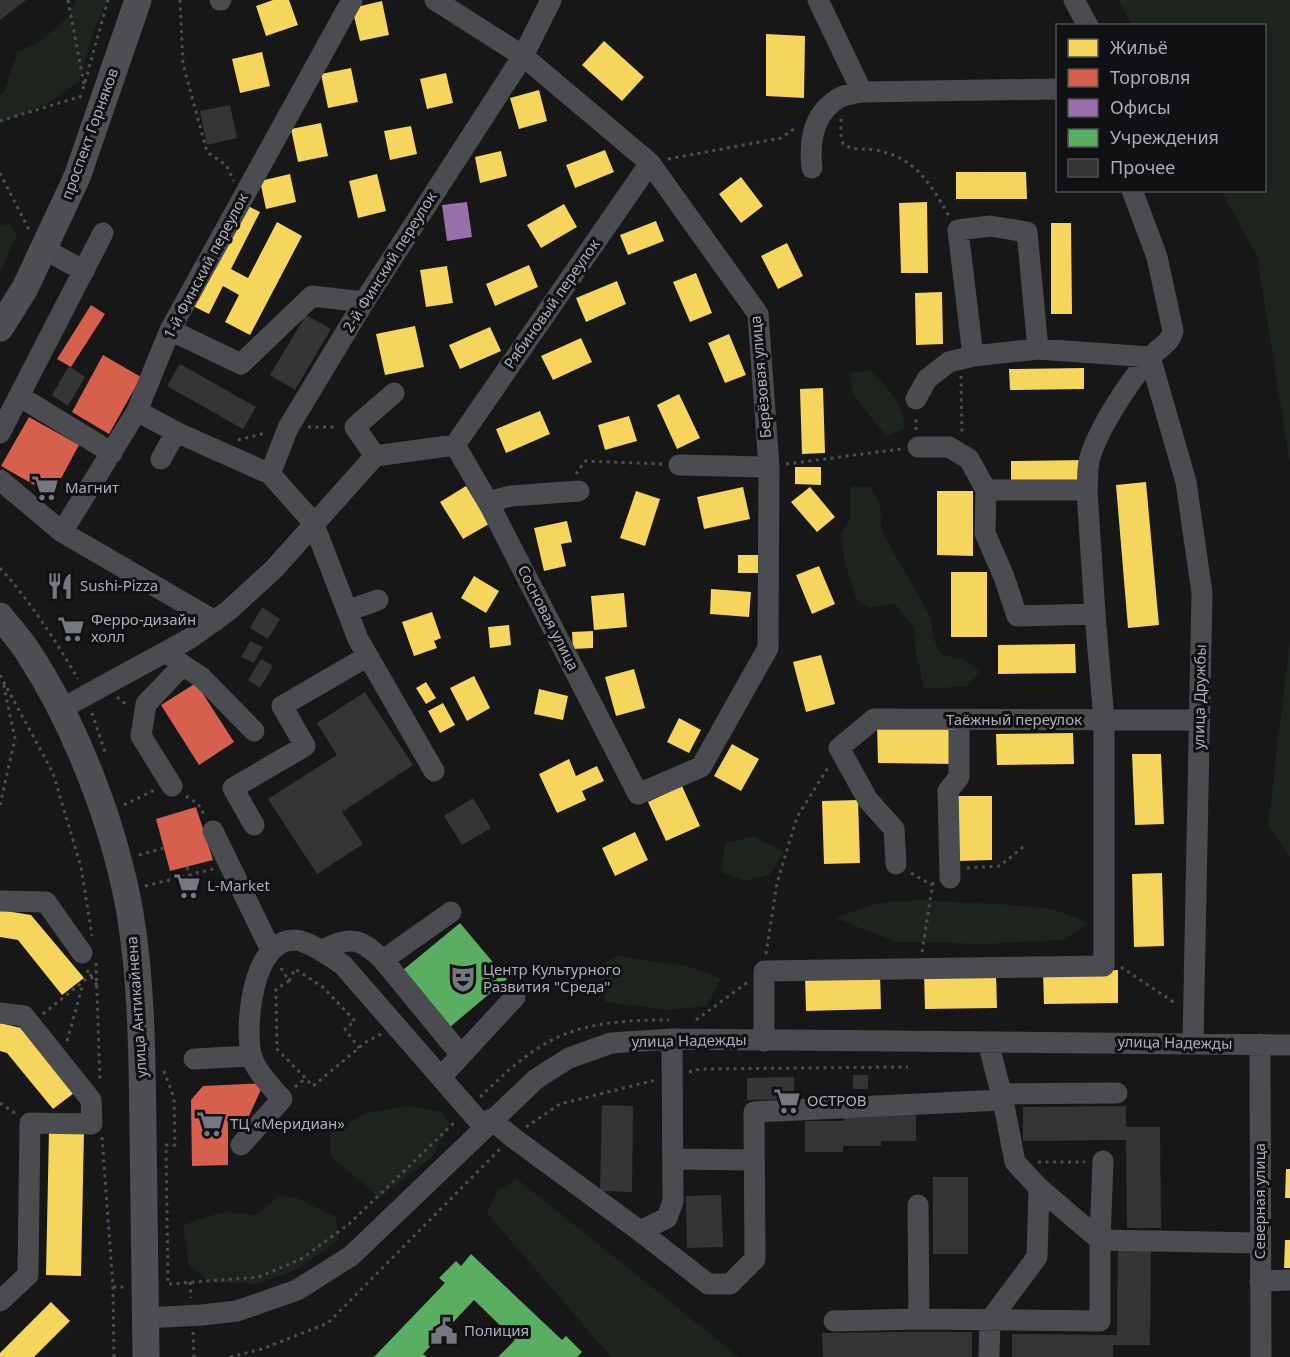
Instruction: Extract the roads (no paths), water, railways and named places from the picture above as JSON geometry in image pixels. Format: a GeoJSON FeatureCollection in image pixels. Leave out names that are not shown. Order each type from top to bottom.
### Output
{"type":"FeatureCollection","features":[{"type":"Feature","properties":{"kind":"main road","name":"проспект Горняков"},"geometry":{"type":"LineString","coordinates":[[0,328],[25,288],[77,177],[138,0]]}},
{"type":"Feature","properties":{"kind":"main road","name":"улица Антикайнена"},"geometry":{"type":"LineString","coordinates":[[0,616],[28,651],[61,709],[94,786],[113,845],[131,921],[142,1030],[146,1357]]}},
{"type":"Feature","properties":{"kind":"street","name":"1-й Финский переулок"},"geometry":{"type":"LineString","coordinates":[[62,532],[137,411],[170,330],[352,0]]}},
{"type":"Feature","properties":{"kind":"street","name":"Берёзовая улица"},"geometry":{"type":"LineString","coordinates":[[435,0],[523,56],[650,163],[758,314],[769,467],[768,648],[701,767],[638,794]]}},
{"type":"Feature","properties":{"kind":"street"},"geometry":{"type":"LineString","coordinates":[[523,56],[551,0]]}},
{"type":"Feature","properties":{"kind":"street"},"geometry":{"type":"LineString","coordinates":[[818,0],[862,92]]}},
{"type":"Feature","properties":{"kind":"street"},"geometry":{"type":"LineString","coordinates":[[1074,0],[1087,24]]}},
{"type":"Feature","properties":{"kind":"street","name":"2-й Финский переулок"},"geometry":{"type":"LineString","coordinates":[[270,474],[288,428],[364,302],[523,56]]}},
{"type":"Feature","properties":{"kind":"street"},"geometry":{"type":"LineString","coordinates":[[812,168],[812,137],[819,118],[823,110],[840,97],[862,92],[1056,89]]}},
{"type":"Feature","properties":{"kind":"street","name":"Рябиновый переулок"},"geometry":{"type":"LineString","coordinates":[[455,445],[650,163]]}},
{"type":"Feature","properties":{"kind":"street"},"geometry":{"type":"LineString","coordinates":[[764,1041],[764,971],[1104,966],[1104,720],[1087,490],[1090,459],[1096,440],[1110,413],[1150,357],[1170,341],[1173,331],[1157,257],[1133,192]]}},
{"type":"Feature","properties":{"kind":"street"},"geometry":{"type":"LineString","coordinates":[[967,358],[958,230],[990,226],[1027,232],[1038,349]]}},
{"type":"Feature","properties":{"kind":"street"},"geometry":{"type":"LineString","coordinates":[[0,433],[103,233]]}},
{"type":"Feature","properties":{"kind":"street"},"geometry":{"type":"LineString","coordinates":[[44,249],[84,271]]}},
{"type":"Feature","properties":{"kind":"street"},"geometry":{"type":"LineString","coordinates":[[170,330],[241,364],[312,296],[364,302]]}},
{"type":"Feature","properties":{"kind":"street"},"geometry":{"type":"LineString","coordinates":[[916,399],[927,379],[949,362],[967,358],[1038,349],[1150,357]]}},
{"type":"Feature","properties":{"kind":"street","name":"улица Дружбы"},"geometry":{"type":"LineString","coordinates":[[1150,357],[1186,482],[1202,593],[1192,1042]]}},
{"type":"Feature","properties":{"kind":"street"},"geometry":{"type":"LineString","coordinates":[[375,456],[355,427],[394,393]]}},
{"type":"Feature","properties":{"kind":"street"},"geometry":{"type":"LineString","coordinates":[[19,396],[112,453]]}},
{"type":"Feature","properties":{"kind":"street"},"geometry":{"type":"LineString","coordinates":[[137,411],[176,432],[270,474],[313,522],[358,639],[434,771]]}},
{"type":"Feature","properties":{"kind":"street"},"geometry":{"type":"LineString","coordinates":[[161,459],[176,432]]}},
{"type":"Feature","properties":{"kind":"street"},"geometry":{"type":"LineString","coordinates":[[61,709],[166,652],[215,621],[274,569],[313,522],[375,456],[455,445]]}},
{"type":"Feature","properties":{"kind":"street","name":"Сосновая улица"},"geometry":{"type":"LineString","coordinates":[[455,445],[489,502],[638,794]]}},
{"type":"Feature","properties":{"kind":"street"},"geometry":{"type":"LineString","coordinates":[[918,447],[949,447],[969,459],[986,490],[985,533],[1004,577],[1017,616],[1095,614]]}},
{"type":"Feature","properties":{"kind":"street"},"geometry":{"type":"LineString","coordinates":[[679,465],[769,467]]}},
{"type":"Feature","properties":{"kind":"street"},"geometry":{"type":"LineString","coordinates":[[0,480],[62,532],[215,621]]}},
{"type":"Feature","properties":{"kind":"street"},"geometry":{"type":"LineString","coordinates":[[986,490],[1087,490]]}},
{"type":"Feature","properties":{"kind":"street"},"geometry":{"type":"LineString","coordinates":[[489,502],[511,496],[579,491]]}},
{"type":"Feature","properties":{"kind":"street"},"geometry":{"type":"LineString","coordinates":[[347,611],[378,600]]}},
{"type":"Feature","properties":{"kind":"street"},"geometry":{"type":"LineString","coordinates":[[166,652],[202,678],[254,731]]}},
{"type":"Feature","properties":{"kind":"street"},"geometry":{"type":"LineString","coordinates":[[254,825],[233,788],[305,746],[282,706],[368,656]]}},
{"type":"Feature","properties":{"kind":"street"},"geometry":{"type":"LineString","coordinates":[[162,789],[141,736],[146,704],[183,665]]}},
{"type":"Feature","properties":{"kind":"street","name":"Таёжный переулок"},"geometry":{"type":"LineString","coordinates":[[896,864],[894,829],[868,800],[839,748],[874,719],[1199,720]]}},
{"type":"Feature","properties":{"kind":"street"},"geometry":{"type":"LineString","coordinates":[[944,877],[948,791],[959,777],[959,721]]}},
{"type":"Feature","properties":{"kind":"street"},"geometry":{"type":"LineString","coordinates":[[213,831],[230,865],[238,901],[272,950]]}},
{"type":"Feature","properties":{"kind":"street"},"geometry":{"type":"LineString","coordinates":[[0,901],[46,902],[89,956]]}},
{"type":"Feature","properties":{"kind":"street"},"geometry":{"type":"LineString","coordinates":[[383,960],[451,912]]}},
{"type":"Feature","properties":{"kind":"street"},"geometry":{"type":"LineString","coordinates":[[241,1145],[282,1099],[259,1071],[251,1056],[248,1023],[253,994],[263,963],[272,950],[285,942],[296,940],[321,951],[343,965],[468,1108],[512,1137],[708,1284],[730,1284],[755,1259],[754,1112],[1002,1097],[1117,1093]]}},
{"type":"Feature","properties":{"kind":"street"},"geometry":{"type":"LineString","coordinates":[[321,951],[346,940],[366,944],[383,960],[461,1055]]}},
{"type":"Feature","properties":{"kind":"street"},"geometry":{"type":"LineString","coordinates":[[441,1077],[515,997]]}},
{"type":"Feature","properties":{"kind":"street"},"geometry":{"type":"LineString","coordinates":[[0,1013],[24,1016],[91,1100],[92,1124],[30,1123],[28,1275],[0,1301]]}},
{"type":"Feature","properties":{"kind":"street"},"geometry":{"type":"LineString","coordinates":[[640,1231],[667,1218],[673,1201],[674,1029]]}},
{"type":"Feature","properties":{"kind":"street","name":"улица Надежды"},"geometry":{"type":"LineString","coordinates":[[145,1318],[202,1316],[237,1311],[297,1290],[351,1256],[536,1079],[569,1058],[611,1043],[674,1029],[764,1041],[1192,1042],[1290,1045]]}},
{"type":"Feature","properties":{"kind":"street"},"geometry":{"type":"LineString","coordinates":[[988,1042],[1015,1162],[1039,1188],[1100,1240],[1260,1243]]}},
{"type":"Feature","properties":{"kind":"street","name":"Северная улица"},"geometry":{"type":"LineString","coordinates":[[1260,1044],[1261,1357]]}},
{"type":"Feature","properties":{"kind":"street"},"geometry":{"type":"LineString","coordinates":[[194,1059],[251,1056]]}},
{"type":"Feature","properties":{"kind":"street"},"geometry":{"type":"LineString","coordinates":[[673,1160],[754,1160]]}},
{"type":"Feature","properties":{"kind":"street"},"geometry":{"type":"LineString","coordinates":[[834,1321],[919,1319],[1100,1321],[1103,1161]]}},
{"type":"Feature","properties":{"kind":"street"},"geometry":{"type":"LineString","coordinates":[[989,1357],[990,1320],[1037,1257],[1039,1188]]}},
{"type":"Feature","properties":{"kind":"street"},"geometry":{"type":"LineString","coordinates":[[918,1206],[919,1319]]}},
{"type":"Feature","properties":{"kind":"street"},"geometry":{"type":"LineString","coordinates":[[1260,1281],[1290,1280]]}},
{"type":"Feature","properties":{"kind":"place","name":"Магнит"},"geometry":{"type":"Point","coordinates":[45,488]}},
{"type":"Feature","properties":{"kind":"place","name":"Sushi-Pizza"},"geometry":{"type":"Point","coordinates":[60,586]}},
{"type":"Feature","properties":{"kind":"place","name":"Ферро-дизайн холл"},"geometry":{"type":"Point","coordinates":[71,629]}},
{"type":"Feature","properties":{"kind":"place","name":"L-Market"},"geometry":{"type":"Point","coordinates":[187,886]}},
{"type":"Feature","properties":{"kind":"place","name":"Центр Культурного Развития \"Среда\""},"geometry":{"type":"Point","coordinates":[463,979]}},
{"type":"Feature","properties":{"kind":"place","name":"ОСТРОВ"},"geometry":{"type":"Point","coordinates":[787,1101]}},
{"type":"Feature","properties":{"kind":"place","name":"ТЦ «Меридиан»"},"geometry":{"type":"Point","coordinates":[210,1124]}},
{"type":"Feature","properties":{"kind":"place","name":"Полиция"},"geometry":{"type":"Point","coordinates":[444,1331]}}]}
